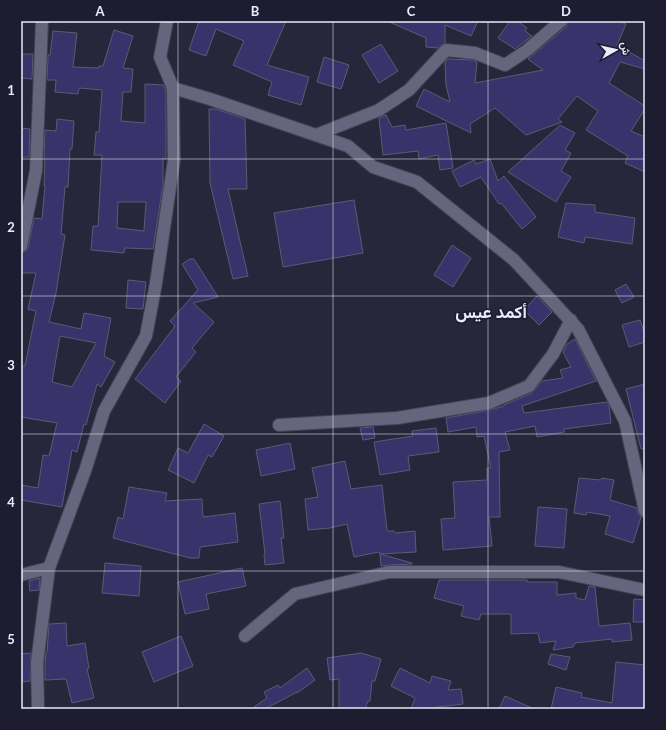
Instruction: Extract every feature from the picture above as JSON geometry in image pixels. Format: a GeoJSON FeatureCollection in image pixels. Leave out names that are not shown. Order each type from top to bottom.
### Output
{"type":"FeatureCollection","features":[{"type":"Feature","properties":{"kind":"street"},"geometry":{"type":"LineString","coordinates":[[21,246],[36,171],[42,21]]}},
{"type":"Feature","properties":{"kind":"street"},"geometry":{"type":"LineString","coordinates":[[38,709],[37,663],[49,568],[85,471],[104,411],[146,336],[156,283],[174,160],[173,88],[160,57],[167,21]]}},
{"type":"Feature","properties":{"kind":"street"},"geometry":{"type":"LineString","coordinates":[[316,135],[379,110],[409,90],[446,50],[475,53],[505,65],[526,51],[561,21]]}},
{"type":"Feature","properties":{"kind":"street"},"geometry":{"type":"LineString","coordinates":[[173,88],[210,98],[348,146],[373,167],[417,182],[514,260],[578,329],[625,421],[645,511]]}},
{"type":"Feature","properties":{"kind":"street"},"geometry":{"type":"LineString","coordinates":[[279,425],[397,418],[489,403],[529,386],[553,354],[570,320]]}},
{"type":"Feature","properties":{"kind":"street"},"geometry":{"type":"LineString","coordinates":[[21,575],[49,568]]}},
{"type":"Feature","properties":{"kind":"street"},"geometry":{"type":"LineString","coordinates":[[245,636],[295,594],[389,572],[559,572],[645,590]]}},
{"type":"Feature","properties":{"kind":"building"},"geometry":{"type":"Polygon","coordinates":[[[199,21],[286,21],[267,65],[309,77],[301,105],[268,95],[272,82],[233,65],[244,41],[216,29],[206,56],[189,50],[199,21]]]}},
{"type":"Feature","properties":{"kind":"building"},"geometry":{"type":"Polygon","coordinates":[[[387,21],[478,21],[471,36],[445,25],[445,43],[438,48],[426,47],[426,38],[387,21]]]}},
{"type":"Feature","properties":{"kind":"building"},"geometry":{"type":"Polygon","coordinates":[[[510,21],[517,21],[527,28],[525,31],[532,36],[515,49],[498,38],[510,21]]]}},
{"type":"Feature","properties":{"kind":"building"},"geometry":{"type":"Polygon","coordinates":[[[568,21],[618,21],[626,24],[617,45],[645,61],[645,69],[620,62],[609,83],[645,106],[645,109],[631,131],[645,137],[645,172],[625,163],[628,156],[586,130],[598,111],[577,96],[558,119],[562,122],[526,135],[495,108],[470,124],[471,133],[416,106],[424,89],[450,102],[446,85],[445,62],[448,59],[473,60],[477,62],[475,83],[543,70],[528,59],[566,27],[568,21]]]}},
{"type":"Feature","properties":{"kind":"building"},"geometry":{"type":"Polygon","coordinates":[[[114,30],[133,36],[123,68],[133,69],[131,92],[123,92],[121,121],[145,123],[145,84],[163,85],[166,90],[166,159],[163,158],[163,185],[153,249],[125,248],[124,253],[91,250],[93,226],[98,226],[102,155],[94,155],[96,132],[99,132],[102,90],[79,88],[78,94],[55,92],[56,80],[47,80],[48,55],[50,55],[53,31],[77,33],[73,67],[99,68],[99,66],[103,66],[114,30]],[[118,202],[117,228],[144,231],[146,202],[118,202]]]}},
{"type":"Feature","properties":{"kind":"building"},"geometry":{"type":"Polygon","coordinates":[[[381,44],[398,71],[379,83],[362,55],[381,44]]]}},
{"type":"Feature","properties":{"kind":"building"},"geometry":{"type":"Polygon","coordinates":[[[21,54],[33,54],[32,79],[21,78],[21,54]]]}},
{"type":"Feature","properties":{"kind":"building"},"geometry":{"type":"Polygon","coordinates":[[[324,57],[349,65],[341,89],[317,82],[324,57]]]}},
{"type":"Feature","properties":{"kind":"building"},"geometry":{"type":"Polygon","coordinates":[[[209,109],[216,109],[245,119],[247,189],[228,189],[248,276],[233,279],[210,183],[209,109]]]}},
{"type":"Feature","properties":{"kind":"building"},"geometry":{"type":"Polygon","coordinates":[[[386,115],[392,127],[405,125],[406,130],[446,123],[453,168],[440,170],[438,155],[419,159],[418,151],[383,155],[379,118],[386,115]]]}},
{"type":"Feature","properties":{"kind":"building"},"geometry":{"type":"Polygon","coordinates":[[[57,119],[74,121],[72,149],[70,149],[68,187],[65,187],[61,234],[65,235],[56,293],[49,322],[81,329],[84,313],[111,318],[104,356],[115,362],[101,387],[97,384],[77,452],[72,450],[62,507],[21,500],[21,485],[38,488],[43,455],[49,456],[57,423],[21,417],[21,373],[22,366],[25,366],[36,311],[28,309],[36,273],[21,273],[21,253],[26,251],[28,248],[34,218],[42,219],[45,186],[45,130],[56,131],[57,119]],[[60,336],[52,382],[72,387],[96,343],[60,336]]]}},
{"type":"Feature","properties":{"kind":"building"},"geometry":{"type":"Polygon","coordinates":[[[560,125],[575,133],[565,150],[571,153],[561,171],[571,177],[556,202],[508,172],[560,125]]]}},
{"type":"Feature","properties":{"kind":"building"},"geometry":{"type":"Polygon","coordinates":[[[21,128],[30,129],[29,157],[21,157],[21,128]]]}},
{"type":"Feature","properties":{"kind":"building"},"geometry":{"type":"Polygon","coordinates":[[[490,159],[498,181],[504,176],[536,217],[522,229],[501,203],[499,204],[481,177],[460,187],[452,171],[474,160],[476,164],[490,159]]]}},
{"type":"Feature","properties":{"kind":"building"},"geometry":{"type":"Polygon","coordinates":[[[354,200],[363,253],[283,267],[274,213],[354,200]]]}},
{"type":"Feature","properties":{"kind":"building"},"geometry":{"type":"Polygon","coordinates":[[[566,203],[595,205],[595,212],[635,218],[632,244],[585,237],[584,243],[558,237],[566,203]]]}},
{"type":"Feature","properties":{"kind":"building"},"geometry":{"type":"Polygon","coordinates":[[[452,245],[471,258],[453,287],[434,275],[452,245]]]}},
{"type":"Feature","properties":{"kind":"building"},"geometry":{"type":"Polygon","coordinates":[[[190,259],[194,259],[218,297],[193,303],[214,322],[192,348],[196,352],[176,377],[181,381],[165,403],[135,379],[175,326],[170,321],[198,290],[182,264],[190,259]]]}},
{"type":"Feature","properties":{"kind":"building"},"geometry":{"type":"Polygon","coordinates":[[[128,280],[146,282],[143,309],[126,308],[128,280]]]}},
{"type":"Feature","properties":{"kind":"building"},"geometry":{"type":"Polygon","coordinates":[[[626,284],[634,297],[622,303],[615,290],[626,284]]]}},
{"type":"Feature","properties":{"kind":"building"},"geometry":{"type":"Polygon","coordinates":[[[537,296],[552,312],[539,325],[524,310],[537,296]]]}},
{"type":"Feature","properties":{"kind":"building"},"geometry":{"type":"Polygon","coordinates":[[[640,320],[645,335],[645,342],[629,347],[622,325],[640,320]]]}},
{"type":"Feature","properties":{"kind":"building"},"geometry":{"type":"Polygon","coordinates":[[[575,339],[596,381],[522,406],[524,413],[607,402],[609,405],[611,423],[564,429],[564,432],[537,437],[535,426],[505,432],[510,450],[499,452],[500,517],[489,517],[492,546],[443,550],[441,519],[455,518],[453,482],[487,480],[487,468],[491,468],[484,436],[477,437],[476,427],[448,432],[446,418],[504,406],[532,393],[542,381],[563,378],[560,370],[571,367],[563,352],[567,344],[575,339]]]}},
{"type":"Feature","properties":{"kind":"building"},"geometry":{"type":"Polygon","coordinates":[[[645,384],[645,448],[641,449],[626,389],[645,384]]]}},
{"type":"Feature","properties":{"kind":"building"},"geometry":{"type":"Polygon","coordinates":[[[204,424],[224,436],[212,457],[208,455],[194,483],[168,470],[178,448],[188,453],[204,424]]]}},
{"type":"Feature","properties":{"kind":"building"},"geometry":{"type":"Polygon","coordinates":[[[373,427],[375,438],[363,440],[360,428],[373,427]]]}},
{"type":"Feature","properties":{"kind":"building"},"geometry":{"type":"Polygon","coordinates":[[[436,428],[439,452],[408,456],[410,470],[380,475],[374,442],[413,436],[412,431],[436,428]]]}},
{"type":"Feature","properties":{"kind":"building"},"geometry":{"type":"Polygon","coordinates":[[[290,443],[295,469],[261,476],[256,450],[290,443]]]}},
{"type":"Feature","properties":{"kind":"building"},"geometry":{"type":"Polygon","coordinates":[[[345,461],[351,489],[382,485],[387,531],[394,531],[395,533],[415,531],[416,552],[380,554],[379,552],[354,557],[347,524],[330,528],[308,530],[305,499],[318,497],[312,468],[345,461]]]}},
{"type":"Feature","properties":{"kind":"building"},"geometry":{"type":"Polygon","coordinates":[[[579,478],[601,480],[602,478],[614,480],[610,500],[637,508],[641,517],[633,543],[605,534],[610,516],[587,512],[586,515],[574,513],[579,478]]]}},
{"type":"Feature","properties":{"kind":"building"},"geometry":{"type":"Polygon","coordinates":[[[129,487],[167,493],[165,501],[202,499],[203,517],[235,513],[238,542],[200,547],[199,558],[190,558],[113,538],[118,517],[123,519],[129,487]]]}},
{"type":"Feature","properties":{"kind":"building"},"geometry":{"type":"Polygon","coordinates":[[[280,501],[284,538],[281,538],[284,563],[265,565],[259,504],[280,501]]]}},
{"type":"Feature","properties":{"kind":"building"},"geometry":{"type":"Polygon","coordinates":[[[538,507],[567,509],[564,548],[535,546],[538,507]]]}},
{"type":"Feature","properties":{"kind":"building"},"geometry":{"type":"Polygon","coordinates":[[[380,554],[412,563],[412,564],[381,566],[380,554]]]}},
{"type":"Feature","properties":{"kind":"building"},"geometry":{"type":"Polygon","coordinates":[[[105,563],[141,566],[139,596],[102,593],[105,563]]]}},
{"type":"Feature","properties":{"kind":"building"},"geometry":{"type":"Polygon","coordinates":[[[242,568],[246,586],[206,594],[209,609],[185,614],[178,582],[242,568]]]}},
{"type":"Feature","properties":{"kind":"building"},"geometry":{"type":"Polygon","coordinates":[[[40,578],[39,590],[30,591],[29,581],[40,578]]]}},
{"type":"Feature","properties":{"kind":"building"},"geometry":{"type":"Polygon","coordinates":[[[439,580],[527,580],[527,582],[557,582],[557,595],[576,593],[576,598],[585,600],[589,586],[595,587],[599,626],[630,623],[632,640],[612,642],[612,639],[575,643],[573,647],[553,650],[556,641],[540,643],[538,633],[511,634],[511,614],[481,614],[479,620],[461,616],[464,606],[434,598],[439,580]]]}},
{"type":"Feature","properties":{"kind":"building"},"geometry":{"type":"Polygon","coordinates":[[[634,599],[645,600],[645,622],[633,622],[634,599]]]}},
{"type":"Feature","properties":{"kind":"building"},"geometry":{"type":"Polygon","coordinates":[[[66,623],[67,646],[85,643],[89,668],[87,669],[94,698],[72,703],[66,679],[45,680],[45,663],[49,624],[66,623]]]}},
{"type":"Feature","properties":{"kind":"building"},"geometry":{"type":"Polygon","coordinates":[[[181,636],[193,666],[154,682],[142,652],[181,636]]]}},
{"type":"Feature","properties":{"kind":"building"},"geometry":{"type":"Polygon","coordinates":[[[31,653],[30,681],[21,682],[21,654],[31,653]]]}},
{"type":"Feature","properties":{"kind":"building"},"geometry":{"type":"Polygon","coordinates":[[[361,653],[381,659],[375,681],[372,681],[370,701],[368,701],[365,709],[339,709],[339,679],[330,680],[327,658],[361,653]]]}},
{"type":"Feature","properties":{"kind":"building"},"geometry":{"type":"Polygon","coordinates":[[[551,654],[570,657],[566,670],[548,664],[551,654]]]}},
{"type":"Feature","properties":{"kind":"building"},"geometry":{"type":"Polygon","coordinates":[[[616,662],[645,665],[645,709],[551,709],[556,687],[582,693],[581,697],[612,703],[616,662]]]}},
{"type":"Feature","properties":{"kind":"building"},"geometry":{"type":"Polygon","coordinates":[[[307,668],[315,680],[297,693],[265,709],[255,709],[254,707],[267,698],[264,692],[278,685],[280,688],[307,668]]]}},
{"type":"Feature","properties":{"kind":"building"},"geometry":{"type":"Polygon","coordinates":[[[400,668],[430,683],[432,676],[451,681],[448,690],[461,689],[463,704],[411,709],[415,698],[391,686],[400,668]]]}},
{"type":"Feature","properties":{"kind":"building"},"geometry":{"type":"Polygon","coordinates":[[[505,696],[534,709],[499,709],[505,696]]]}},
{"type":"Feature","properties":{"kind":"district","name":"أكمد عيس"},"geometry":{"type":"Point","coordinates":[491,311]}}]}
